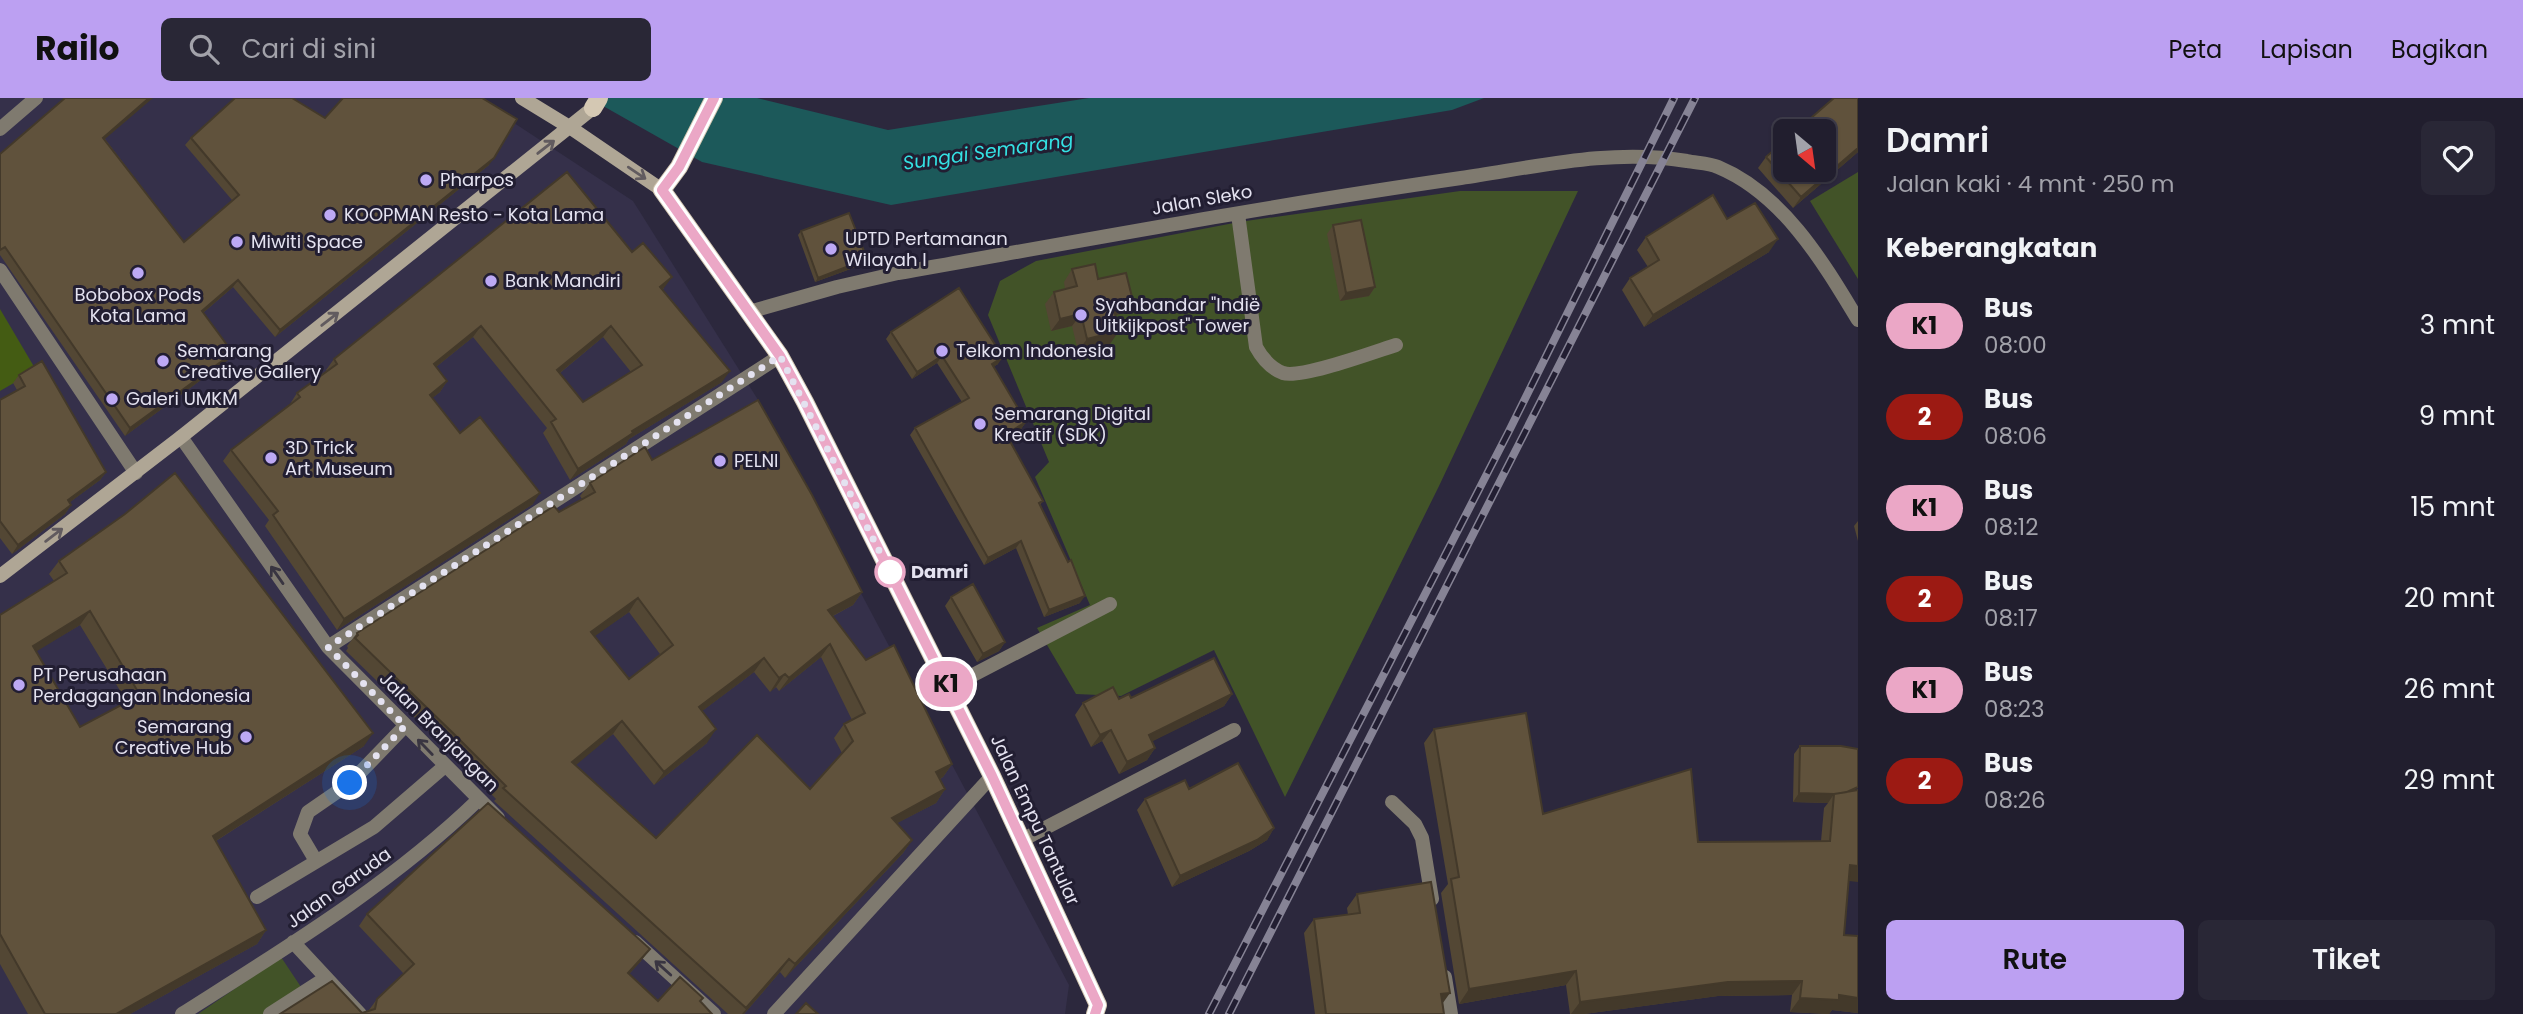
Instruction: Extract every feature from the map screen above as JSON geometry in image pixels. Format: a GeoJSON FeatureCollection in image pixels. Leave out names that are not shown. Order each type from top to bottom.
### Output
{"type":"FeatureCollection","features":[{"type":"Feature","properties":{"kind":"main road"},"geometry":{"type":"LineString","coordinates":[[522,98],[662,190],[679,167],[714,98]]}},
{"type":"Feature","properties":{"kind":"main road"},"geometry":{"type":"LineString","coordinates":[[0,576],[136,473],[571,128],[596,103]]}},
{"type":"Feature","properties":{"kind":"main road","name":"Jalan Empu Tantular"},"geometry":{"type":"LineString","coordinates":[[662,190],[780,356],[805,402],[992,776],[1098,1011]]}},
{"type":"Feature","properties":{"kind":"street"},"geometry":{"type":"LineString","coordinates":[[0,129],[36,98]]}},
{"type":"Feature","properties":{"kind":"street","name":"Jalan Sleko"},"geometry":{"type":"LineString","coordinates":[[750,312],[898,273],[1313,199],[1610,156],[1665,157],[1716,166],[1750,184],[1781,211],[1832,275],[1858,320]]}},
{"type":"Feature","properties":{"kind":"street"},"geometry":{"type":"LineString","coordinates":[[1238,214],[1255,346],[1262,358],[1273,368],[1286,374],[1305,372],[1396,345]]}},
{"type":"Feature","properties":{"kind":"street"},"geometry":{"type":"LineString","coordinates":[[0,270],[136,473]]}},
{"type":"Feature","properties":{"kind":"street"},"geometry":{"type":"LineString","coordinates":[[328,647],[780,356]]}},
{"type":"Feature","properties":{"kind":"street","name":"Jalan Branjangan"},"geometry":{"type":"LineString","coordinates":[[181,437],[328,647],[444,766],[509,828]]}},
{"type":"Feature","properties":{"kind":"street"},"geometry":{"type":"LineString","coordinates":[[948,688],[1110,604]]}},
{"type":"Feature","properties":{"kind":"street"},"geometry":{"type":"LineString","coordinates":[[316,862],[300,834],[308,812],[350,783],[405,726]]}},
{"type":"Feature","properties":{"kind":"street"},"geometry":{"type":"LineString","coordinates":[[1022,840],[1234,730]]}},
{"type":"Feature","properties":{"kind":"street"},"geometry":{"type":"LineString","coordinates":[[257,897],[374,827],[444,766]]}},
{"type":"Feature","properties":{"kind":"street"},"geometry":{"type":"LineString","coordinates":[[774,1014],[992,776]]}},
{"type":"Feature","properties":{"kind":"street","name":"Jalan Garuda"},"geometry":{"type":"LineString","coordinates":[[360,1014],[293,942],[400,868],[447,830],[478,800]]}},
{"type":"Feature","properties":{"kind":"street"},"geometry":{"type":"LineString","coordinates":[[1392,802],[1415,824],[1422,838],[1434,914]]}},
{"type":"Feature","properties":{"kind":"street"},"geometry":{"type":"LineString","coordinates":[[621,930],[714,1014]]}},
{"type":"Feature","properties":{"kind":"street"},"geometry":{"type":"LineString","coordinates":[[181,1014],[293,942]]}},
{"type":"Feature","properties":{"kind":"street"},"geometry":{"type":"LineString","coordinates":[[1442,964],[1451,1014]]}},
{"type":"Feature","properties":{"kind":"street"},"geometry":{"type":"LineString","coordinates":[[270,1014],[326,978]]}},
{"type":"Feature","properties":{"kind":"shaded area"},"geometry":{"type":"Polygon","coordinates":[[[0,98],[476,98],[633,201],[760,403],[1069,985],[1065,1014],[0,1014],[0,98]]]}},
{"type":"Feature","properties":{"kind":"shaded area"},"geometry":{"type":"Polygon","coordinates":[[[1858,172],[1858,279],[1810,201],[1858,172]]]}},
{"type":"Feature","properties":{"kind":"shaded area"},"geometry":{"type":"Polygon","coordinates":[[[1460,191],[1578,191],[1439,486],[1285,797],[1214,650],[1121,696],[1076,694],[1037,628],[1090,605],[1035,477],[1049,462],[988,315],[1000,281],[1036,261],[1239,222],[1460,191]]]}},
{"type":"Feature","properties":{"kind":"shaded area"},"geometry":{"type":"Polygon","coordinates":[[[281,957],[303,990],[268,1014],[198,1014],[281,957]]]}},
{"type":"Feature","properties":{"kind":"green space"},"geometry":{"type":"Polygon","coordinates":[[[0,309],[36,370],[0,391],[0,309]]]}},
{"type":"Feature","properties":{"kind":"water","name":"Sungai Semarang"},"geometry":{"type":"Polygon","coordinates":[[[589,98],[757,98],[888,130],[1089,98],[1484,98],[1452,110],[891,205],[702,162],[589,98]]]}},
{"type":"Feature","properties":{"kind":"building"},"geometry":{"type":"Polygon","coordinates":[[[65,98],[149,98],[103,138],[184,242],[239,195],[191,138],[235,98],[292,98],[325,118],[343,98],[482,98],[517,119],[494,158],[280,330],[238,280],[202,311],[233,353],[130,428],[5,247],[0,250],[0,154],[65,98]]]}},
{"type":"Feature","properties":{"kind":"building"},"geometry":{"type":"Polygon","coordinates":[[[1834,98],[1858,98],[1858,148],[1836,167],[1836,119],[1810,119],[1834,98]]]}},
{"type":"Feature","properties":{"kind":"building"},"geometry":{"type":"Polygon","coordinates":[[[1773,151],[1773,165],[1766,157],[1773,151]]]}},
{"type":"Feature","properties":{"kind":"building"},"geometry":{"type":"Polygon","coordinates":[[[567,172],[632,252],[643,243],[672,277],[660,287],[730,371],[632,431],[633,433],[578,469],[551,422],[556,419],[481,326],[434,364],[447,381],[430,395],[460,433],[480,417],[540,493],[344,619],[273,515],[278,511],[231,450],[300,397],[297,393],[337,364],[334,359],[567,172]],[[611,326],[557,370],[583,402],[642,365],[611,326]]]}},
{"type":"Feature","properties":{"kind":"building"},"geometry":{"type":"Polygon","coordinates":[[[1788,182],[1818,182],[1801,197],[1788,182]]]}},
{"type":"Feature","properties":{"kind":"building"},"geometry":{"type":"Polygon","coordinates":[[[1713,195],[1727,219],[1755,203],[1778,239],[1653,315],[1630,278],[1659,260],[1646,237],[1713,195]]]}},
{"type":"Feature","properties":{"kind":"building","name":"UPTD Pertamanan Wilayah I"},"geometry":{"type":"Polygon","coordinates":[[[849,213],[867,259],[818,278],[801,231],[849,213]]]}},
{"type":"Feature","properties":{"kind":"building"},"geometry":{"type":"Polygon","coordinates":[[[1361,220],[1375,287],[1346,293],[1333,225],[1361,220]]]}},
{"type":"Feature","properties":{"kind":"building","name":"Syahbandar \"Indië Uitkijkpost\" Tower"},"geometry":{"type":"Polygon","coordinates":[[[1095,264],[1098,279],[1126,273],[1133,301],[1113,305],[1119,331],[1087,339],[1081,314],[1060,319],[1054,292],[1077,286],[1072,269],[1095,264]]]}},
{"type":"Feature","properties":{"kind":"building"},"geometry":{"type":"Polygon","coordinates":[[[959,288],[1003,357],[992,364],[1026,422],[1006,434],[1043,501],[1039,503],[1068,562],[1071,560],[1085,596],[1049,610],[1021,541],[988,558],[915,428],[969,398],[942,356],[917,372],[891,332],[959,288]]]}},
{"type":"Feature","properties":{"kind":"building"},"geometry":{"type":"Polygon","coordinates":[[[42,361],[106,472],[68,500],[71,505],[18,545],[0,521],[0,400],[25,386],[19,375],[42,361]]]}},
{"type":"Feature","properties":{"kind":"building"},"geometry":{"type":"Polygon","coordinates":[[[758,400],[812,495],[862,592],[828,610],[866,660],[894,645],[952,764],[936,772],[945,789],[892,818],[912,840],[795,964],[789,959],[746,1008],[503,788],[506,786],[355,638],[357,633],[554,506],[559,512],[595,492],[590,483],[645,447],[652,460],[758,400]],[[638,598],[591,632],[629,679],[673,645],[638,598]],[[830,644],[789,678],[785,674],[779,678],[764,658],[699,707],[716,729],[664,772],[622,721],[572,762],[656,838],[757,735],[810,789],[853,741],[844,724],[865,713],[830,644]]]}},
{"type":"Feature","properties":{"kind":"building"},"geometry":{"type":"Polygon","coordinates":[[[175,473],[373,733],[213,836],[266,930],[116,1014],[45,1014],[0,934],[0,615],[67,573],[59,561],[125,514],[175,473]],[[90,611],[33,646],[80,727],[140,695],[90,611]]]}},
{"type":"Feature","properties":{"kind":"building"},"geometry":{"type":"Polygon","coordinates":[[[973,584],[1005,642],[983,654],[951,597],[973,584]]]}},
{"type":"Feature","properties":{"kind":"building"},"geometry":{"type":"Polygon","coordinates":[[[1214,658],[1232,694],[1149,735],[1155,748],[1127,762],[1111,730],[1100,735],[1083,703],[1113,687],[1119,699],[1129,694],[1131,698],[1214,658]]]}},
{"type":"Feature","properties":{"kind":"building"},"geometry":{"type":"Polygon","coordinates":[[[1526,713],[1543,814],[1691,769],[1698,842],[1830,841],[1834,794],[1858,790],[1858,866],[1850,865],[1844,935],[1858,936],[1858,998],[1839,995],[1839,1000],[1800,998],[1802,981],[1728,982],[1580,1002],[1576,971],[1469,989],[1451,879],[1459,877],[1434,729],[1526,713]]]}},
{"type":"Feature","properties":{"kind":"building"},"geometry":{"type":"Polygon","coordinates":[[[1800,746],[1841,746],[1858,749],[1858,787],[1834,794],[1799,793],[1800,746]]]}},
{"type":"Feature","properties":{"kind":"building"},"geometry":{"type":"Polygon","coordinates":[[[1238,763],[1274,828],[1257,840],[1180,876],[1145,799],[1185,780],[1189,789],[1238,763]]]}},
{"type":"Feature","properties":{"kind":"building"},"geometry":{"type":"Polygon","coordinates":[[[488,803],[650,949],[628,973],[658,1001],[680,977],[703,998],[700,1001],[712,1014],[280,1014],[332,981],[362,1013],[375,1009],[377,999],[414,964],[367,914],[488,803]]]}},
{"type":"Feature","properties":{"kind":"building"},"geometry":{"type":"Polygon","coordinates":[[[1431,882],[1450,993],[1441,994],[1444,1014],[1326,1014],[1314,919],[1360,913],[1357,894],[1431,882]]]}},
{"type":"Feature","properties":{"kind":"building"},"geometry":{"type":"Polygon","coordinates":[[[806,1003],[818,1014],[796,1014],[806,1003]]]}},
{"type":"Feature","properties":{"kind":"railway"},"geometry":{"type":"LineString","coordinates":[[1209,1014],[1509,431],[1674,98]]}},
{"type":"Feature","properties":{"kind":"railway"},"geometry":{"type":"LineString","coordinates":[[1229,1014],[1695,98]]}},
{"type":"Feature","properties":{"kind":"bus line","name":"K1"},"geometry":{"type":"LineString","coordinates":[[714,98],[679,167],[662,190],[780,356],[805,402],[992,776],[1098,1005],[1095,1014]]}},
{"type":"Feature","properties":{"kind":"place","name":"Pharpos"},"geometry":{"type":"Point","coordinates":[426,180]}},
{"type":"Feature","properties":{"kind":"place","name":"KOOPMAN Resto - Kota Lama"},"geometry":{"type":"Point","coordinates":[330,215]}},
{"type":"Feature","properties":{"kind":"place","name":"Miwiti Space"},"geometry":{"type":"Point","coordinates":[237,242]}},
{"type":"Feature","properties":{"kind":"place","name":"UPTD Pertamanan Wilayah I"},"geometry":{"type":"Point","coordinates":[831,249]}},
{"type":"Feature","properties":{"kind":"place","name":"Bobobox Pods Kota Lama"},"geometry":{"type":"Point","coordinates":[138,273]}},
{"type":"Feature","properties":{"kind":"place","name":"Bank Mandiri"},"geometry":{"type":"Point","coordinates":[491,281]}},
{"type":"Feature","properties":{"kind":"place","name":"Syahbandar \"Indië Uitkijkpost\" Tower"},"geometry":{"type":"Point","coordinates":[1081,315]}},
{"type":"Feature","properties":{"kind":"place","name":"Telkom Indonesia"},"geometry":{"type":"Point","coordinates":[942,351]}},
{"type":"Feature","properties":{"kind":"place","name":"Semarang Creative Gallery"},"geometry":{"type":"Point","coordinates":[163,361]}},
{"type":"Feature","properties":{"kind":"place","name":"Galeri UMKM"},"geometry":{"type":"Point","coordinates":[112,399]}},
{"type":"Feature","properties":{"kind":"place","name":"Semarang Digital Kreatif (SDK)"},"geometry":{"type":"Point","coordinates":[980,424]}},
{"type":"Feature","properties":{"kind":"place","name":"3D Trick Art Museum"},"geometry":{"type":"Point","coordinates":[271,458]}},
{"type":"Feature","properties":{"kind":"place","name":"PELNI"},"geometry":{"type":"Point","coordinates":[720,461]}},
{"type":"Feature","properties":{"kind":"place","name":"Damri"},"geometry":{"type":"Point","coordinates":[890,572]}},
{"type":"Feature","properties":{"kind":"place","name":"PT Perusahaan Perdagangan Indonesia"},"geometry":{"type":"Point","coordinates":[19,685]}},
{"type":"Feature","properties":{"kind":"place","name":"Semarang Creative Hub"},"geometry":{"type":"Point","coordinates":[246,737]}},
{"type":"Feature","properties":{"kind":"route"},"geometry":{"type":"LineString","coordinates":[[350,783],[405,726],[328,647],[780,356],[890,572]]}}]}
